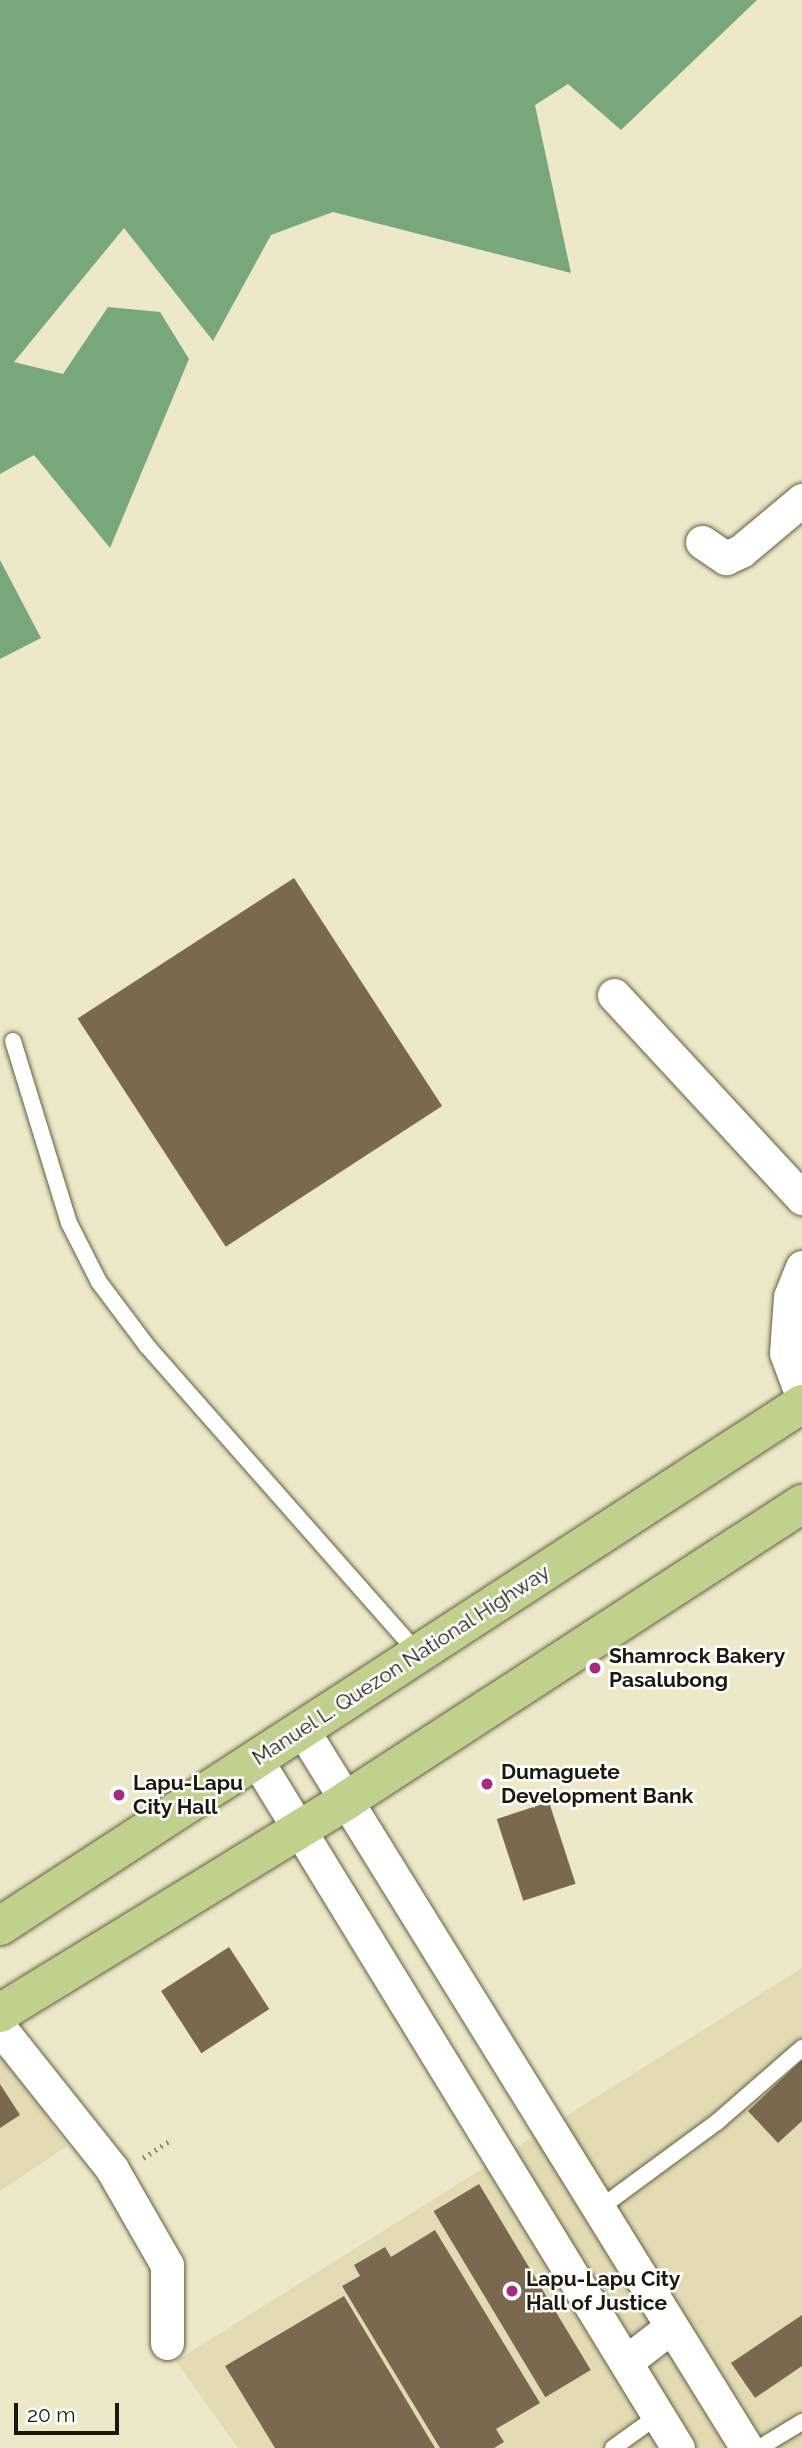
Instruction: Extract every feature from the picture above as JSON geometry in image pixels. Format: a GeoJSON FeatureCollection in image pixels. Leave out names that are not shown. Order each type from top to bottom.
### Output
{"type":"FeatureCollection","features":[{"type":"Feature","properties":{"kind":"main road","name":"Manuel L. Quezon National Highway"},"geometry":{"type":"LineString","coordinates":[[0,1926],[802,1404]]}},
{"type":"Feature","properties":{"kind":"main road"},"geometry":{"type":"LineString","coordinates":[[0,2013],[347,1800],[802,1504]]}},
{"type":"Feature","properties":{"kind":"street"},"geometry":{"type":"LineString","coordinates":[[702,542],[726,558],[741,551],[802,499]]}},
{"type":"Feature","properties":{"kind":"street"},"geometry":{"type":"LineString","coordinates":[[614,995],[802,1198]]}},
{"type":"Feature","properties":{"kind":"street"},"geometry":{"type":"LineString","coordinates":[[802,1267],[790,1297],[786,1353],[802,1396]]}},
{"type":"Feature","properties":{"kind":"street"},"geometry":{"type":"LineString","coordinates":[[302,1729],[747,2448]]}},
{"type":"Feature","properties":{"kind":"street"},"geometry":{"type":"LineString","coordinates":[[256,1759],[301,1827],[678,2448]]}},
{"type":"Feature","properties":{"kind":"street"},"geometry":{"type":"LineString","coordinates":[[0,2028],[112,2169],[167,2265],[166,2343]]}},
{"type":"Feature","properties":{"kind":"street"},"geometry":{"type":"LineString","coordinates":[[627,2361],[671,2328]]}},
{"type":"Feature","properties":{"kind":"lane"},"geometry":{"type":"LineString","coordinates":[[13,1041],[69,1223],[99,1282],[147,1346],[418,1653]]}},
{"type":"Feature","properties":{"kind":"lane"},"geometry":{"type":"LineString","coordinates":[[600,2208],[717,2122],[802,2048]]}},
{"type":"Feature","properties":{"kind":"lane"},"geometry":{"type":"LineString","coordinates":[[613,2448],[659,2415]]}},
{"type":"Feature","properties":{"kind":"lane"},"geometry":{"type":"LineString","coordinates":[[759,2448],[802,2422]]}},
{"type":"Feature","properties":{"kind":"shaded area"},"geometry":{"type":"Polygon","coordinates":[[[0,0],[757,0],[621,130],[568,84],[535,105],[571,273],[333,212],[271,235],[213,341],[124,228],[14,362],[63,374],[108,307],[160,312],[189,359],[110,548],[34,455],[0,474],[0,0]]]}},
{"type":"Feature","properties":{"kind":"shaded area"},"geometry":{"type":"Polygon","coordinates":[[[0,560],[41,638],[0,659],[0,560]]]}},
{"type":"Feature","properties":{"kind":"shaded area"},"geometry":{"type":"Polygon","coordinates":[[[802,1968],[802,2448],[238,2448],[176,2361],[802,1968]]]}},
{"type":"Feature","properties":{"kind":"shaded area"},"geometry":{"type":"Polygon","coordinates":[[[0,2050],[67,2146],[0,2191],[0,2050]]]}},
{"type":"Feature","properties":{"kind":"building"},"geometry":{"type":"Polygon","coordinates":[[[294,878],[442,1106],[226,1247],[78,1019],[294,878]]]}},
{"type":"Feature","properties":{"kind":"building"},"geometry":{"type":"Polygon","coordinates":[[[549,1802],[576,1884],[523,1901],[497,1819],[549,1802]]]}},
{"type":"Feature","properties":{"kind":"building"},"geometry":{"type":"Polygon","coordinates":[[[229,1947],[269,2009],[201,2053],[161,1991],[229,1947]]]}},
{"type":"Feature","properties":{"kind":"building"},"geometry":{"type":"Polygon","coordinates":[[[802,2060],[802,2121],[778,2143],[748,2111],[802,2060]]]}},
{"type":"Feature","properties":{"kind":"building"},"geometry":{"type":"Polygon","coordinates":[[[0,2084],[20,2115],[0,2128],[0,2084]]]}},
{"type":"Feature","properties":{"kind":"building","name":"Lapu-Lapu City Hall of Justice"},"geometry":{"type":"Polygon","coordinates":[[[479,2184],[591,2370],[545,2397],[434,2211],[479,2184]]]}},
{"type":"Feature","properties":{"kind":"building"},"geometry":{"type":"Polygon","coordinates":[[[435,2230],[540,2403],[496,2429],[504,2442],[494,2448],[440,2448],[342,2286],[360,2276],[354,2265],[385,2247],[391,2257],[435,2230]]]}},
{"type":"Feature","properties":{"kind":"building"},"geometry":{"type":"Polygon","coordinates":[[[344,2296],[435,2448],[275,2448],[225,2366],[344,2296]]]}},
{"type":"Feature","properties":{"kind":"building"},"geometry":{"type":"Polygon","coordinates":[[[802,2315],[802,2366],[755,2398],[731,2363],[802,2315]]]}},
{"type":"Feature","properties":{"kind":"place","name":"Shamrock Bakery Pasalubong"},"geometry":{"type":"Point","coordinates":[595,1668]}},
{"type":"Feature","properties":{"kind":"place","name":"Dumaguete Development Bank"},"geometry":{"type":"Point","coordinates":[487,1784]}},
{"type":"Feature","properties":{"kind":"place","name":"Lapu-Lapu City Hall"},"geometry":{"type":"Point","coordinates":[119,1795]}},
{"type":"Feature","properties":{"kind":"place","name":"Lapu-Lapu City Hall of Justice"},"geometry":{"type":"Point","coordinates":[512,2291]}}]}
